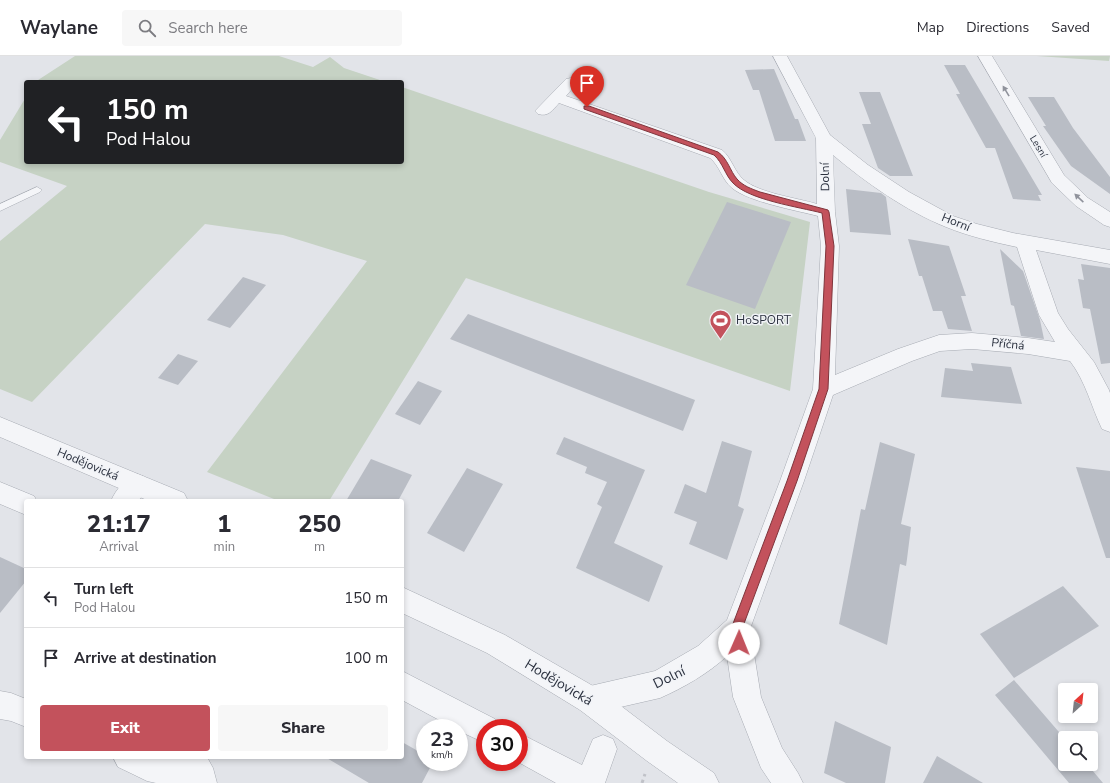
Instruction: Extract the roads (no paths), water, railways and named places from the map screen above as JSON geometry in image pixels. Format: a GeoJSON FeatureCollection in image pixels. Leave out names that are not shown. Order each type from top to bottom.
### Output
{"type":"FeatureCollection","features":[{"type":"Feature","properties":{"kind":"street","name":"Dolní"},"geometry":{"type":"LineString","coordinates":[[590,700],[660,684],[708,656],[737,629],[792,481],[824,389],[830,246],[826,212],[824,138],[780,56]]}},
{"type":"Feature","properties":{"kind":"street","name":"Lesní"},"geometry":{"type":"LineString","coordinates":[[985,56],[1058,179],[1082,202],[1110,221]]}},
{"type":"Feature","properties":{"kind":"street"},"geometry":{"type":"LineString","coordinates":[[543,111],[571,82]]}},
{"type":"Feature","properties":{"kind":"street"},"geometry":{"type":"LineString","coordinates":[[556,97],[716,154],[721,158],[735,181],[747,190],[826,212]]}},
{"type":"Feature","properties":{"kind":"street","name":"Horní"},"geometry":{"type":"LineString","coordinates":[[824,138],[842,155],[863,170],[914,203],[954,223],[992,235],[1110,257]]}},
{"type":"Feature","properties":{"kind":"street"},"geometry":{"type":"LineString","coordinates":[[1024,241],[1049,315],[1061,335],[1087,368],[1098,390],[1110,422]]}},
{"type":"Feature","properties":{"kind":"street","name":"Příčná"},"geometry":{"type":"LineString","coordinates":[[824,389],[904,355],[939,343],[972,341],[1028,346],[1076,354]]}},
{"type":"Feature","properties":{"kind":"street","name":"Hodějovická"},"geometry":{"type":"LineString","coordinates":[[0,428],[130,493],[164,499]]}},
{"type":"Feature","properties":{"kind":"street"},"geometry":{"type":"LineString","coordinates":[[0,493],[24,503]]}},
{"type":"Feature","properties":{"kind":"street","name":"Hodějovická"},"geometry":{"type":"LineString","coordinates":[[404,601],[496,644],[590,700],[657,751],[704,783]]}},
{"type":"Feature","properties":{"kind":"street","name":"Dolní"},"geometry":{"type":"LineString","coordinates":[[737,629],[747,697],[771,758],[788,783]]}},
{"type":"Feature","properties":{"kind":"street"},"geometry":{"type":"LineString","coordinates":[[404,686],[476,724]]}},
{"type":"Feature","properties":{"kind":"street"},"geometry":{"type":"LineString","coordinates":[[0,705],[12,707],[24,712]]}},
{"type":"Feature","properties":{"kind":"street"},"geometry":{"type":"LineString","coordinates":[[590,783],[603,749]]}},
{"type":"Feature","properties":{"kind":"street"},"geometry":{"type":"LineString","coordinates":[[528,752],[586,783]]}},
{"type":"Feature","properties":{"kind":"street"},"geometry":{"type":"LineString","coordinates":[[132,759],[147,766],[170,772],[202,769]]}},
{"type":"Feature","properties":{"kind":"lane"},"geometry":{"type":"LineString","coordinates":[[0,208],[38,190]]}},
{"type":"Feature","properties":{"kind":"place","name":"HoSPORT"},"geometry":{"type":"Point","coordinates":[720,340]}}]}
